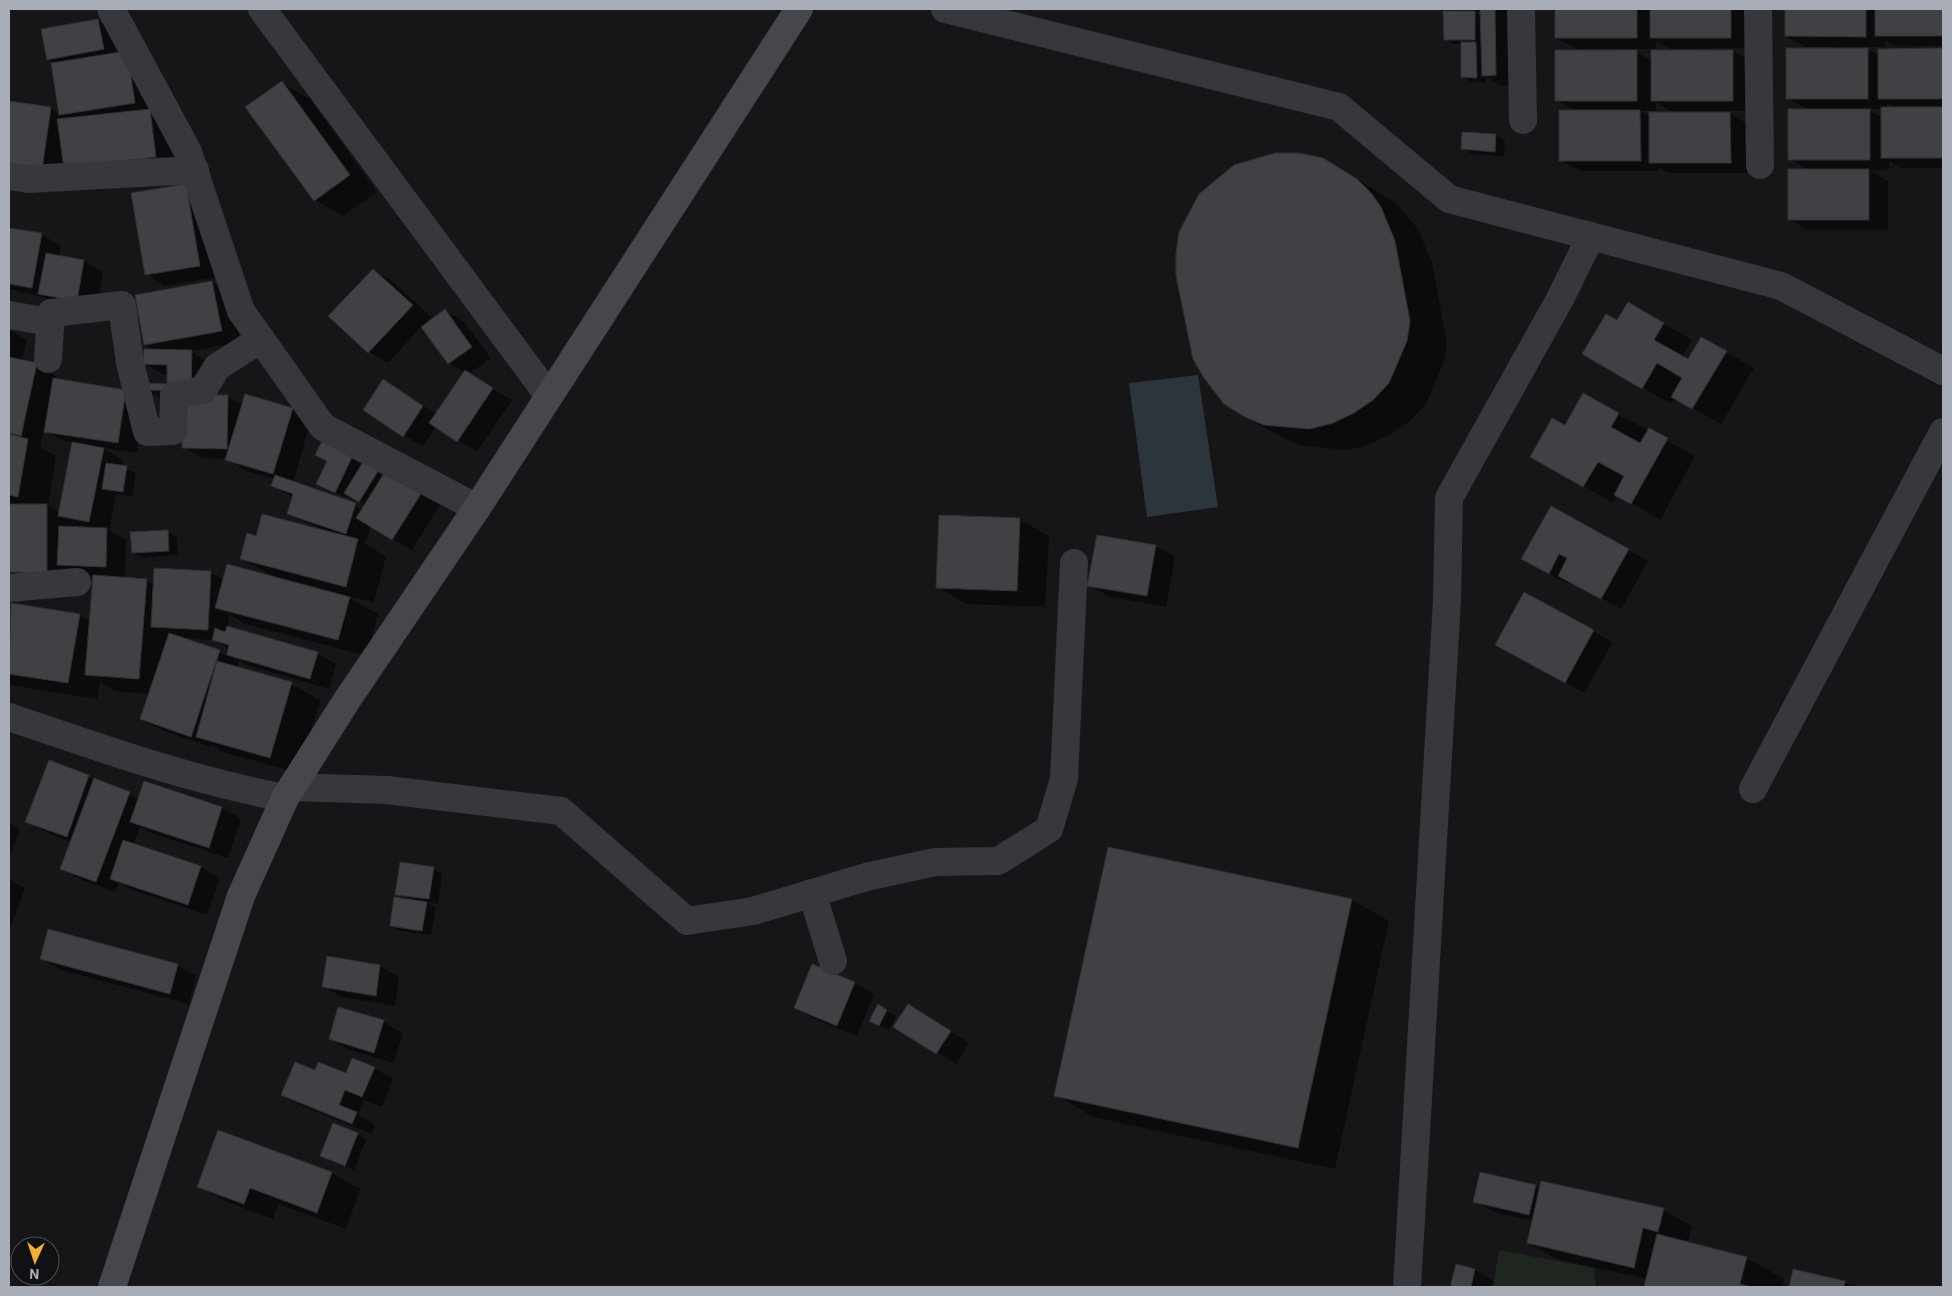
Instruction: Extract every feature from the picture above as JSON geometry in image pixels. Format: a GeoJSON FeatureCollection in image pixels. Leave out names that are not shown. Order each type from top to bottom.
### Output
{"type":"FeatureCollection","features":[{"type":"Feature","properties":{"kind":"main road"},"geometry":{"type":"LineString","coordinates":[[112,1287],[241,896],[288,793],[347,700],[550,396],[799,9]]}},
{"type":"Feature","properties":{"kind":"street"},"geometry":{"type":"LineString","coordinates":[[111,9],[188,152],[240,311],[323,427],[477,508]]}},
{"type":"Feature","properties":{"kind":"street"},"geometry":{"type":"LineString","coordinates":[[262,9],[550,396]]}},
{"type":"Feature","properties":{"kind":"street"},"geometry":{"type":"LineString","coordinates":[[945,9],[1339,107],[1449,199],[1781,286],[1943,370]]}},
{"type":"Feature","properties":{"kind":"street"},"geometry":{"type":"LineString","coordinates":[[1521,9],[1523,120]]}},
{"type":"Feature","properties":{"kind":"street"},"geometry":{"type":"LineString","coordinates":[[1758,9],[1760,165]]}},
{"type":"Feature","properties":{"kind":"street"},"geometry":{"type":"LineString","coordinates":[[9,176],[28,179],[194,170]]}},
{"type":"Feature","properties":{"kind":"street"},"geometry":{"type":"LineString","coordinates":[[1407,1287],[1446,600],[1449,498],[1560,299],[1591,236]]}},
{"type":"Feature","properties":{"kind":"street"},"geometry":{"type":"LineString","coordinates":[[48,359],[51,313],[122,305],[130,363],[147,432],[173,431],[174,395],[203,390],[216,367],[261,339]]}},
{"type":"Feature","properties":{"kind":"street"},"geometry":{"type":"LineString","coordinates":[[9,316],[50,322]]}},
{"type":"Feature","properties":{"kind":"street"},"geometry":{"type":"LineString","coordinates":[[1753,789],[1943,432]]}},
{"type":"Feature","properties":{"kind":"street"},"geometry":{"type":"LineString","coordinates":[[9,717],[160,768],[227,787],[288,793],[388,790],[561,811],[688,921],[753,911],[866,877],[936,862],[998,861],[1049,829],[1064,778],[1074,563]]}},
{"type":"Feature","properties":{"kind":"street"},"geometry":{"type":"LineString","coordinates":[[9,588],[77,582]]}},
{"type":"Feature","properties":{"kind":"street"},"geometry":{"type":"LineString","coordinates":[[812,893],[833,961]]}},
{"type":"Feature","properties":{"kind":"shaded area"},"geometry":{"type":"Polygon","coordinates":[[[1198,375],[1218,507],[1147,517],[1129,383],[1198,375]]]}},
{"type":"Feature","properties":{"kind":"shaded area"},"geometry":{"type":"Polygon","coordinates":[[[1499,1250],[1594,1268],[1596,1287],[1493,1287],[1499,1250]]]}},
{"type":"Feature","properties":{"kind":"building"},"geometry":{"type":"Polygon","coordinates":[[[1480,9],[1495,9],[1496,75],[1482,76],[1480,9]]]}},
{"type":"Feature","properties":{"kind":"building"},"geometry":{"type":"Polygon","coordinates":[[[1555,9],[1637,9],[1637,38],[1555,38],[1555,9]]]}},
{"type":"Feature","properties":{"kind":"building"},"geometry":{"type":"Polygon","coordinates":[[[1650,9],[1731,9],[1731,38],[1650,38],[1650,9]]]}},
{"type":"Feature","properties":{"kind":"building"},"geometry":{"type":"Polygon","coordinates":[[[1785,9],[1866,9],[1866,37],[1785,36],[1785,9]]]}},
{"type":"Feature","properties":{"kind":"building"},"geometry":{"type":"Polygon","coordinates":[[[1875,9],[1943,9],[1943,36],[1875,36],[1875,9]]]}},
{"type":"Feature","properties":{"kind":"building"},"geometry":{"type":"Polygon","coordinates":[[[1443,11],[1475,11],[1475,40],[1444,40],[1443,11]]]}},
{"type":"Feature","properties":{"kind":"building"},"geometry":{"type":"Polygon","coordinates":[[[98,19],[104,49],[47,60],[41,29],[98,19]]]}},
{"type":"Feature","properties":{"kind":"building"},"geometry":{"type":"Polygon","coordinates":[[[1461,42],[1476,42],[1477,78],[1461,77],[1461,42]]]}},
{"type":"Feature","properties":{"kind":"building"},"geometry":{"type":"Polygon","coordinates":[[[1786,48],[1868,48],[1868,99],[1786,99],[1786,48]]]}},
{"type":"Feature","properties":{"kind":"building"},"geometry":{"type":"Polygon","coordinates":[[[1943,48],[1943,99],[1878,99],[1878,49],[1943,48]]]}},
{"type":"Feature","properties":{"kind":"building"},"geometry":{"type":"Polygon","coordinates":[[[1555,50],[1637,50],[1637,101],[1555,101],[1555,50]]]}},
{"type":"Feature","properties":{"kind":"building"},"geometry":{"type":"Polygon","coordinates":[[[1651,50],[1733,50],[1733,101],[1651,101],[1651,50]]]}},
{"type":"Feature","properties":{"kind":"building"},"geometry":{"type":"Polygon","coordinates":[[[127,51],[135,103],[59,115],[51,63],[127,51]]]}},
{"type":"Feature","properties":{"kind":"building"},"geometry":{"type":"Polygon","coordinates":[[[282,81],[350,175],[314,201],[245,107],[282,81]]]}},
{"type":"Feature","properties":{"kind":"building"},"geometry":{"type":"Polygon","coordinates":[[[9,101],[51,107],[42,170],[9,165],[9,101]]]}},
{"type":"Feature","properties":{"kind":"building"},"geometry":{"type":"Polygon","coordinates":[[[1881,107],[1943,107],[1943,158],[1881,158],[1881,107]]]}},
{"type":"Feature","properties":{"kind":"building"},"geometry":{"type":"Polygon","coordinates":[[[150,109],[156,157],[64,168],[57,119],[150,109]]]}},
{"type":"Feature","properties":{"kind":"building"},"geometry":{"type":"Polygon","coordinates":[[[1788,109],[1870,109],[1870,160],[1788,160],[1788,109]]]}},
{"type":"Feature","properties":{"kind":"building"},"geometry":{"type":"Polygon","coordinates":[[[1559,110],[1640,110],[1641,161],[1559,161],[1559,110]]]}},
{"type":"Feature","properties":{"kind":"building"},"geometry":{"type":"Polygon","coordinates":[[[1649,112],[1730,112],[1731,163],[1649,163],[1649,112]]]}},
{"type":"Feature","properties":{"kind":"building"},"geometry":{"type":"Polygon","coordinates":[[[1462,132],[1496,134],[1495,152],[1461,149],[1462,132]]]}},
{"type":"Feature","properties":{"kind":"building"},"geometry":{"type":"Polygon","coordinates":[[[1275,153],[1299,153],[1323,158],[1357,179],[1372,194],[1381,207],[1395,241],[1410,321],[1407,341],[1389,383],[1373,400],[1354,413],[1333,423],[1310,429],[1264,425],[1243,416],[1224,404],[1204,378],[1193,359],[1176,276],[1176,253],[1179,232],[1199,194],[1234,165],[1275,153]]]}},
{"type":"Feature","properties":{"kind":"building"},"geometry":{"type":"Polygon","coordinates":[[[1788,169],[1869,169],[1869,220],[1788,220],[1788,169]]]}},
{"type":"Feature","properties":{"kind":"building"},"geometry":{"type":"Polygon","coordinates":[[[186,184],[200,266],[145,275],[131,193],[186,184]]]}},
{"type":"Feature","properties":{"kind":"building"},"geometry":{"type":"Polygon","coordinates":[[[9,228],[42,233],[32,288],[9,284],[9,228]]]}},
{"type":"Feature","properties":{"kind":"building"},"geometry":{"type":"Polygon","coordinates":[[[46,253],[84,260],[77,301],[38,294],[46,253]]]}},
{"type":"Feature","properties":{"kind":"building"},"geometry":{"type":"Polygon","coordinates":[[[373,269],[413,305],[368,353],[328,316],[373,269]]]}},
{"type":"Feature","properties":{"kind":"building"},"geometry":{"type":"Polygon","coordinates":[[[212,281],[222,331],[144,345],[135,295],[212,281]]]}},
{"type":"Feature","properties":{"kind":"building"},"geometry":{"type":"Polygon","coordinates":[[[1628,302],[1664,323],[1654,340],[1688,359],[1701,337],[1727,351],[1692,409],[1671,397],[1682,378],[1657,363],[1642,389],[1582,354],[1606,314],[1617,320],[1628,302]]]}},
{"type":"Feature","properties":{"kind":"building"},"geometry":{"type":"Polygon","coordinates":[[[445,309],[472,347],[448,364],[421,327],[445,309]]]}},
{"type":"Feature","properties":{"kind":"building"},"geometry":{"type":"Polygon","coordinates":[[[144,349],[192,350],[191,391],[145,390],[145,383],[167,384],[167,365],[143,364],[144,349]]]}},
{"type":"Feature","properties":{"kind":"building"},"geometry":{"type":"Polygon","coordinates":[[[9,357],[37,363],[21,436],[9,433],[9,357]]]}},
{"type":"Feature","properties":{"kind":"building"},"geometry":{"type":"Polygon","coordinates":[[[465,370],[493,388],[457,442],[429,423],[465,370]]]}},
{"type":"Feature","properties":{"kind":"building"},"geometry":{"type":"Polygon","coordinates":[[[53,378],[126,390],[118,443],[44,432],[53,378]]]}},
{"type":"Feature","properties":{"kind":"building"},"geometry":{"type":"Polygon","coordinates":[[[383,379],[423,406],[403,437],[363,410],[383,379]]]}},
{"type":"Feature","properties":{"kind":"building"},"geometry":{"type":"Polygon","coordinates":[[[1583,393],[1619,413],[1611,427],[1640,443],[1649,428],[1668,438],[1631,504],[1614,495],[1624,476],[1598,462],[1583,487],[1530,457],[1552,418],[1565,425],[1583,393]]]}},
{"type":"Feature","properties":{"kind":"building"},"geometry":{"type":"Polygon","coordinates":[[[245,394],[293,408],[273,474],[225,460],[245,394]]]}},
{"type":"Feature","properties":{"kind":"building"},"geometry":{"type":"Polygon","coordinates":[[[183,395],[228,395],[227,449],[182,448],[183,395]]]}},
{"type":"Feature","properties":{"kind":"building"},"geometry":{"type":"Polygon","coordinates":[[[9,434],[28,439],[18,497],[9,495],[9,434]]]}},
{"type":"Feature","properties":{"kind":"building"},"geometry":{"type":"Polygon","coordinates":[[[322,441],[353,455],[335,493],[316,484],[327,461],[315,455],[322,441]]]}},
{"type":"Feature","properties":{"kind":"building"},"geometry":{"type":"Polygon","coordinates":[[[72,442],[104,448],[89,522],[58,516],[72,442]]]}},
{"type":"Feature","properties":{"kind":"building"},"geometry":{"type":"Polygon","coordinates":[[[363,462],[378,471],[359,502],[344,493],[363,462]]]}},
{"type":"Feature","properties":{"kind":"building"},"geometry":{"type":"Polygon","coordinates":[[[106,463],[127,466],[123,492],[102,489],[106,463]]]}},
{"type":"Feature","properties":{"kind":"building"},"geometry":{"type":"Polygon","coordinates":[[[388,467],[424,489],[392,540],[356,518],[388,467]]]}},
{"type":"Feature","properties":{"kind":"building"},"geometry":{"type":"Polygon","coordinates":[[[275,475],[356,503],[346,534],[287,514],[293,494],[271,486],[275,475]]]}},
{"type":"Feature","properties":{"kind":"building"},"geometry":{"type":"Polygon","coordinates":[[[9,504],[47,504],[47,573],[9,572],[9,504]]]}},
{"type":"Feature","properties":{"kind":"building"},"geometry":{"type":"Polygon","coordinates":[[[1551,506],[1629,549],[1601,599],[1558,576],[1567,558],[1559,554],[1549,574],[1521,559],[1551,506]]]}},
{"type":"Feature","properties":{"kind":"building"},"geometry":{"type":"Polygon","coordinates":[[[262,514],[358,539],[346,587],[240,559],[247,533],[256,536],[262,514]]]}},
{"type":"Feature","properties":{"kind":"building"},"geometry":{"type":"Polygon","coordinates":[[[939,515],[1020,518],[1017,591],[936,588],[939,515]]]}},
{"type":"Feature","properties":{"kind":"building"},"geometry":{"type":"Polygon","coordinates":[[[59,526],[107,528],[106,567],[57,565],[59,526]]]}},
{"type":"Feature","properties":{"kind":"building"},"geometry":{"type":"Polygon","coordinates":[[[168,530],[169,551],[132,553],[130,532],[168,530]]]}},
{"type":"Feature","properties":{"kind":"building"},"geometry":{"type":"Polygon","coordinates":[[[1097,535],[1156,545],[1147,596],[1087,586],[1097,535]]]}},
{"type":"Feature","properties":{"kind":"building"},"geometry":{"type":"Polygon","coordinates":[[[227,564],[350,597],[338,640],[215,608],[227,564]]]}},
{"type":"Feature","properties":{"kind":"building"},"geometry":{"type":"Polygon","coordinates":[[[154,568],[211,571],[208,630],[151,627],[154,568]]]}},
{"type":"Feature","properties":{"kind":"building"},"geometry":{"type":"Polygon","coordinates":[[[93,575],[147,579],[139,679],[85,675],[93,575]]]}},
{"type":"Feature","properties":{"kind":"building"},"geometry":{"type":"Polygon","coordinates":[[[1524,592],[1594,630],[1565,683],[1495,645],[1524,592]]]}},
{"type":"Feature","properties":{"kind":"building"},"geometry":{"type":"Polygon","coordinates":[[[11,603],[80,614],[68,683],[9,674],[11,603]]]}},
{"type":"Feature","properties":{"kind":"building"},"geometry":{"type":"Polygon","coordinates":[[[227,626],[318,652],[310,679],[227,655],[229,645],[212,640],[215,628],[225,632],[227,626]]]}},
{"type":"Feature","properties":{"kind":"building"},"geometry":{"type":"Polygon","coordinates":[[[169,633],[220,650],[191,737],[140,719],[169,633]]]}},
{"type":"Feature","properties":{"kind":"building"},"geometry":{"type":"Polygon","coordinates":[[[217,661],[292,682],[270,758],[196,737],[217,661]]]}},
{"type":"Feature","properties":{"kind":"building"},"geometry":{"type":"Polygon","coordinates":[[[49,760],[89,775],[67,837],[25,822],[49,760]]]}},
{"type":"Feature","properties":{"kind":"building"},"geometry":{"type":"Polygon","coordinates":[[[94,778],[130,792],[96,882],[60,869],[94,778]]]}},
{"type":"Feature","properties":{"kind":"building"},"geometry":{"type":"Polygon","coordinates":[[[144,781],[222,807],[209,848],[130,822],[144,781]]]}},
{"type":"Feature","properties":{"kind":"building"},"geometry":{"type":"Polygon","coordinates":[[[123,840],[201,866],[188,905],[110,879],[123,840]]]}},
{"type":"Feature","properties":{"kind":"building"},"geometry":{"type":"Polygon","coordinates":[[[1108,847],[1352,899],[1298,1148],[1054,1096],[1108,847]]]}},
{"type":"Feature","properties":{"kind":"building"},"geometry":{"type":"Polygon","coordinates":[[[400,862],[434,867],[429,899],[395,895],[400,862]]]}},
{"type":"Feature","properties":{"kind":"building"},"geometry":{"type":"Polygon","coordinates":[[[394,897],[427,902],[422,931],[390,926],[394,897]]]}},
{"type":"Feature","properties":{"kind":"building"},"geometry":{"type":"Polygon","coordinates":[[[48,929],[178,964],[170,994],[40,959],[48,929]]]}},
{"type":"Feature","properties":{"kind":"building"},"geometry":{"type":"Polygon","coordinates":[[[327,956],[380,965],[376,996],[322,987],[327,956]]]}},
{"type":"Feature","properties":{"kind":"building"},"geometry":{"type":"Polygon","coordinates":[[[812,964],[855,982],[837,1026],[794,1008],[812,964]]]}},
{"type":"Feature","properties":{"kind":"building"},"geometry":{"type":"Polygon","coordinates":[[[878,1004],[887,1010],[879,1026],[869,1021],[878,1004]]]}},
{"type":"Feature","properties":{"kind":"building"},"geometry":{"type":"Polygon","coordinates":[[[908,1004],[951,1031],[936,1054],[893,1027],[908,1004]]]}},
{"type":"Feature","properties":{"kind":"building"},"geometry":{"type":"Polygon","coordinates":[[[338,1007],[384,1020],[374,1053],[329,1039],[338,1007]]]}},
{"type":"Feature","properties":{"kind":"building"},"geometry":{"type":"Polygon","coordinates":[[[352,1058],[375,1067],[362,1097],[345,1090],[339,1105],[357,1112],[352,1124],[281,1095],[295,1062],[315,1070],[318,1062],[346,1073],[352,1058]]]}},
{"type":"Feature","properties":{"kind":"building"},"geometry":{"type":"Polygon","coordinates":[[[333,1123],[358,1133],[345,1166],[320,1156],[333,1123]]]}},
{"type":"Feature","properties":{"kind":"building"},"geometry":{"type":"Polygon","coordinates":[[[218,1130],[332,1172],[317,1213],[250,1188],[244,1204],[197,1187],[218,1130]]]}},
{"type":"Feature","properties":{"kind":"building"},"geometry":{"type":"Polygon","coordinates":[[[1480,1172],[1536,1185],[1529,1215],[1473,1202],[1480,1172]]]}},
{"type":"Feature","properties":{"kind":"building"},"geometry":{"type":"Polygon","coordinates":[[[1541,1181],[1664,1208],[1658,1232],[1643,1228],[1634,1268],[1527,1243],[1541,1181]]]}},
{"type":"Feature","properties":{"kind":"building"},"geometry":{"type":"Polygon","coordinates":[[[1657,1234],[1747,1257],[1740,1284],[1752,1287],[1644,1287],[1657,1234]]]}},
{"type":"Feature","properties":{"kind":"building"},"geometry":{"type":"Polygon","coordinates":[[[1456,1264],[1475,1269],[1471,1287],[1450,1287],[1456,1264]]]}},
{"type":"Feature","properties":{"kind":"building"},"geometry":{"type":"Polygon","coordinates":[[[1793,1269],[1845,1281],[1844,1287],[1789,1287],[1793,1269]]]}}]}
